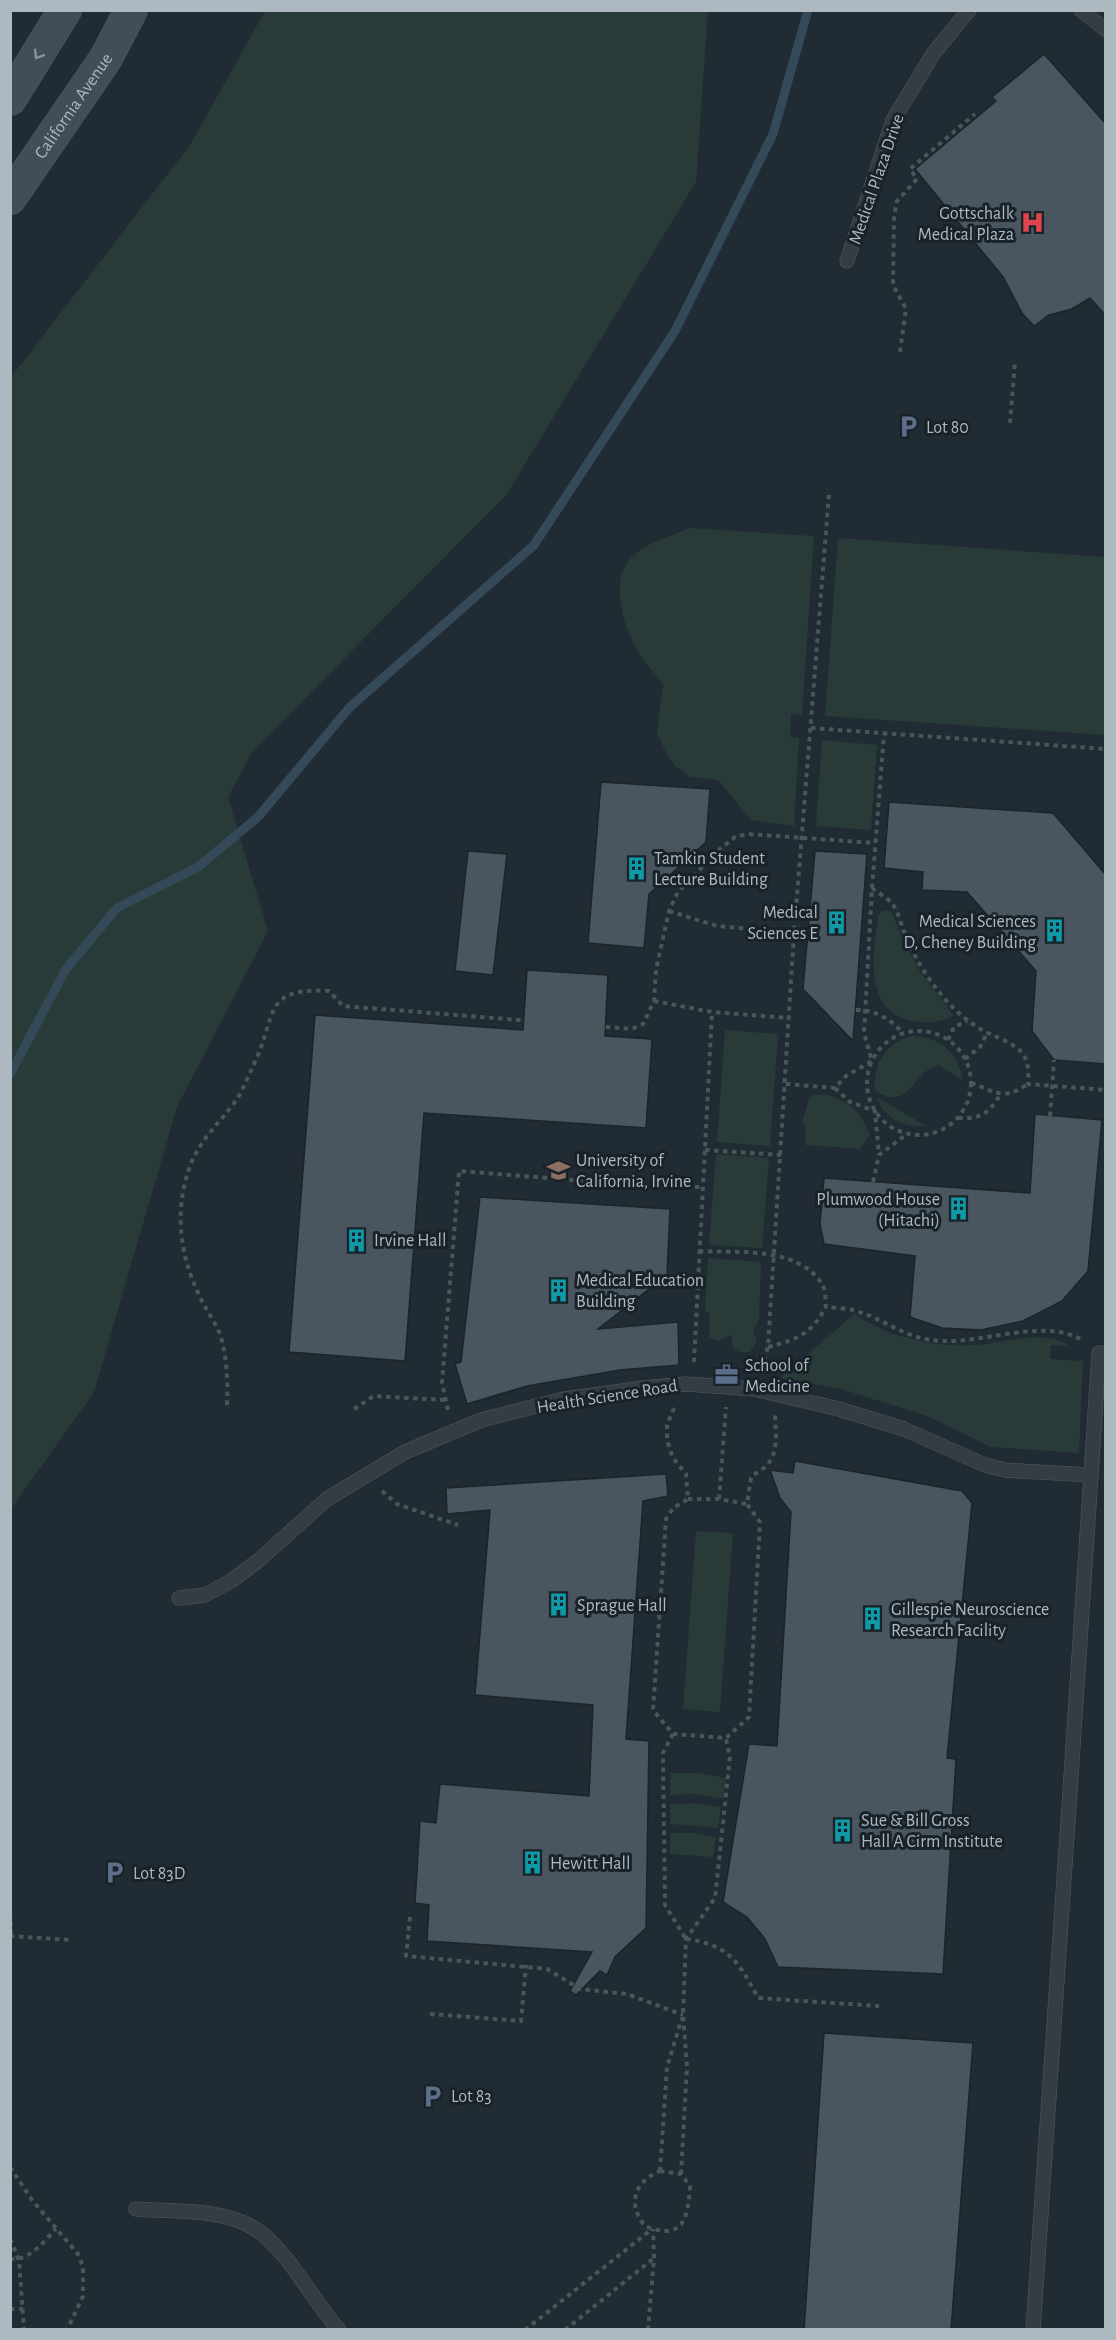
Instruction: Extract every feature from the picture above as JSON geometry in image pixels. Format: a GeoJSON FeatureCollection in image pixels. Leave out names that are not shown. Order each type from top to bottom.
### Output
{"type":"FeatureCollection","features":[{"type":"Feature","properties":{"kind":"street"},"geometry":{"type":"LineString","coordinates":[[10,99],[65,10]]}},
{"type":"Feature","properties":{"kind":"street","name":"California Avenue"},"geometry":{"type":"LineString","coordinates":[[10,198],[106,58],[131,10]]}},
{"type":"Feature","properties":{"kind":"lane","name":"Medical Plaza Drive"},"geometry":{"type":"LineString","coordinates":[[847,261],[893,120],[933,54],[969,10]]}},
{"type":"Feature","properties":{"kind":"lane"},"geometry":{"type":"LineString","coordinates":[[1081,10],[1106,30]]}},
{"type":"Feature","properties":{"kind":"lane"},"geometry":{"type":"LineString","coordinates":[[1033,2330],[1059,1983],[1067,1815],[1091,1475],[1102,1353]]}},
{"type":"Feature","properties":{"kind":"lane","name":"Health Science Road"},"geometry":{"type":"LineString","coordinates":[[179,1598],[205,1595],[231,1581],[259,1560],[327,1499],[405,1452],[480,1420],[564,1399],[686,1384],[754,1389],[839,1409],[904,1429],[985,1465],[1005,1470],[1091,1475]]}},
{"type":"Feature","properties":{"kind":"lane"},"geometry":{"type":"LineString","coordinates":[[136,2209],[218,2216],[246,2224],[259,2231],[273,2244],[339,2330]]}},
{"type":"Feature","properties":{"kind":"path"},"geometry":{"type":"LineString","coordinates":[[900,352],[906,309],[893,285],[894,215],[897,201],[917,179],[910,170],[975,114]]}},
{"type":"Feature","properties":{"kind":"path"},"geometry":{"type":"LineString","coordinates":[[1010,423],[1014,362]]}},
{"type":"Feature","properties":{"kind":"path"},"geometry":{"type":"LineString","coordinates":[[754,1389],[768,1347],[794,933],[829,494]]}},
{"type":"Feature","properties":{"kind":"path"},"geometry":{"type":"LineString","coordinates":[[811,728],[1106,749]]}},
{"type":"Feature","properties":{"kind":"path"},"geometry":{"type":"LineString","coordinates":[[873,1182],[879,1155],[875,1111],[867,1086],[872,1061],[864,1033],[884,734]]}},
{"type":"Feature","properties":{"kind":"path"},"geometry":{"type":"LineString","coordinates":[[227,1405],[226,1358],[220,1335],[187,1266],[180,1238],[180,1212],[189,1169],[198,1148],[238,1098],[261,1050],[271,1012],[286,996],[302,990],[328,991],[343,1006],[632,1029],[643,1024],[654,1001],[656,970],[669,911],[678,892],[735,837],[748,834],[875,843]]}},
{"type":"Feature","properties":{"kind":"path"},"geometry":{"type":"LineString","coordinates":[[872,888],[891,902],[921,966],[934,987],[967,1021],[1020,1050],[1029,1066],[1028,1084]]}},
{"type":"Feature","properties":{"kind":"path"},"geometry":{"type":"LineString","coordinates":[[669,911],[717,926],[794,933]]}},
{"type":"Feature","properties":{"kind":"path"},"geometry":{"type":"LineString","coordinates":[[654,1001],[712,1012],[789,1018]]}},
{"type":"Feature","properties":{"kind":"path"},"geometry":{"type":"LineString","coordinates":[[856,1010],[865,1010],[893,1022],[903,1033]]}},
{"type":"Feature","properties":{"kind":"path"},"geometry":{"type":"LineString","coordinates":[[688,1499],[686,1474],[673,1458],[667,1440],[667,1425],[694,1363],[712,1012]]}},
{"type":"Feature","properties":{"kind":"path"},"geometry":{"type":"LineString","coordinates":[[948,1040],[954,1027],[967,1021]]}},
{"type":"Feature","properties":{"kind":"path"},"geometry":{"type":"LineString","coordinates":[[786,1084],[836,1088],[850,1102],[875,1111],[883,1121],[907,1133],[935,1132],[958,1118],[969,1096],[971,1083],[965,1059],[948,1040],[919,1031],[903,1033],[890,1040],[872,1061],[846,1076],[836,1088]]}},
{"type":"Feature","properties":{"kind":"path"},"geometry":{"type":"LineString","coordinates":[[965,1059],[980,1047],[987,1032]]}},
{"type":"Feature","properties":{"kind":"path"},"geometry":{"type":"LineString","coordinates":[[1050,1116],[1054,1060]]}},
{"type":"Feature","properties":{"kind":"path"},"geometry":{"type":"LineString","coordinates":[[971,1083],[1000,1095],[1015,1093],[1028,1084],[1106,1090]]}},
{"type":"Feature","properties":{"kind":"path"},"geometry":{"type":"LineString","coordinates":[[958,1118],[977,1119],[989,1112],[1000,1095]]}},
{"type":"Feature","properties":{"kind":"path"},"geometry":{"type":"LineString","coordinates":[[879,1155],[907,1133]]}},
{"type":"Feature","properties":{"kind":"path"},"geometry":{"type":"LineString","coordinates":[[705,1149],[781,1155]]}},
{"type":"Feature","properties":{"kind":"path"},"geometry":{"type":"LineString","coordinates":[[454,1431],[442,1383],[459,1171],[662,1187],[704,1187]]}},
{"type":"Feature","properties":{"kind":"path"},"geometry":{"type":"LineString","coordinates":[[699,1251],[775,1255],[804,1266],[823,1285],[826,1307],[814,1327],[794,1340],[768,1347]]}},
{"type":"Feature","properties":{"kind":"path"},"geometry":{"type":"LineString","coordinates":[[826,1307],[854,1310],[903,1334],[942,1341],[981,1340],[1038,1330],[1076,1336],[1102,1353]]}},
{"type":"Feature","properties":{"kind":"path"},"geometry":{"type":"LineString","coordinates":[[719,1499],[727,1386]]}},
{"type":"Feature","properties":{"kind":"path"},"geometry":{"type":"LineString","coordinates":[[354,1409],[374,1396],[446,1400]]}},
{"type":"Feature","properties":{"kind":"path"},"geometry":{"type":"LineString","coordinates":[[747,1504],[752,1478],[766,1466],[773,1455],[775,1428]]}},
{"type":"Feature","properties":{"kind":"path"},"geometry":{"type":"LineString","coordinates":[[366,1475],[398,1504],[458,1524]]}},
{"type":"Feature","properties":{"kind":"path"},"geometry":{"type":"LineString","coordinates":[[688,1499],[719,1499],[747,1504],[760,1522],[749,1717],[726,1738],[673,1734],[653,1710],[666,1519],[673,1508],[688,1499]]}},
{"type":"Feature","properties":{"kind":"path"},"geometry":{"type":"LineString","coordinates":[[673,1734],[663,1753],[665,1905],[686,1939]]}},
{"type":"Feature","properties":{"kind":"path"},"geometry":{"type":"LineString","coordinates":[[681,2174],[660,2171],[647,2176],[639,2185],[634,2208],[645,2226],[670,2230],[688,2218],[690,2186],[681,2174],[687,2067],[683,2015],[686,1939],[715,1898],[730,1756],[726,1738]]}},
{"type":"Feature","properties":{"kind":"path"},"geometry":{"type":"LineString","coordinates":[[10,1903],[11,1936],[71,1940]]}},
{"type":"Feature","properties":{"kind":"path"},"geometry":{"type":"LineString","coordinates":[[410,1917],[406,1956],[526,1965],[547,1969],[580,1989],[627,1994],[683,2015]]}},
{"type":"Feature","properties":{"kind":"path"},"geometry":{"type":"LineString","coordinates":[[686,1939],[704,1941],[726,1950],[744,1971],[758,1998],[879,2006]]}},
{"type":"Feature","properties":{"kind":"path"},"geometry":{"type":"LineString","coordinates":[[430,2014],[521,2021],[526,1965]]}},
{"type":"Feature","properties":{"kind":"path"},"geometry":{"type":"LineString","coordinates":[[660,2171],[668,2067],[683,2015]]}},
{"type":"Feature","properties":{"kind":"path"},"geometry":{"type":"LineString","coordinates":[[10,2167],[32,2200],[78,2254],[85,2279],[83,2296],[67,2330]]}},
{"type":"Feature","properties":{"kind":"path"},"geometry":{"type":"LineString","coordinates":[[10,2259],[19,2260],[30,2254],[56,2229]]}},
{"type":"Feature","properties":{"kind":"path"},"geometry":{"type":"LineString","coordinates":[[648,2330],[654,2258],[653,2229]]}},
{"type":"Feature","properties":{"kind":"path"},"geometry":{"type":"LineString","coordinates":[[525,2330],[653,2229]]}},
{"type":"Feature","properties":{"kind":"path"},"geometry":{"type":"LineString","coordinates":[[10,2239],[19,2260],[24,2330]]}},
{"type":"Feature","properties":{"kind":"path"},"geometry":{"type":"LineString","coordinates":[[565,2330],[654,2258]]}},
{"type":"Feature","properties":{"kind":"path"},"geometry":{"type":"LineString","coordinates":[[10,2310],[23,2309]]}},
{"type":"Feature","properties":{"kind":"green space"},"geometry":{"type":"Polygon","coordinates":[[[265,11],[708,11],[696,182],[507,494],[252,752],[228,797],[268,931],[177,1107],[94,1392],[11,1509],[11,377],[190,145],[265,11]]]}},
{"type":"Feature","properties":{"kind":"green space"},"geometry":{"type":"Polygon","coordinates":[[[690,528],[814,536],[802,715],[791,714],[790,737],[799,738],[794,826],[751,820],[718,780],[690,777],[676,767],[666,753],[657,732],[663,684],[642,658],[624,620],[621,606],[621,577],[626,565],[635,554],[661,539],[690,528]]]}},
{"type":"Feature","properties":{"kind":"green space"},"geometry":{"type":"Polygon","coordinates":[[[838,538],[1105,557],[1105,735],[825,716],[838,538]]]}},
{"type":"Feature","properties":{"kind":"green space"},"geometry":{"type":"Polygon","coordinates":[[[822,740],[877,745],[871,830],[816,826],[822,740]]]}},
{"type":"Feature","properties":{"kind":"green space"},"geometry":{"type":"Polygon","coordinates":[[[884,910],[892,912],[901,936],[921,973],[954,1016],[937,1021],[908,1020],[893,1013],[883,1003],[874,976],[874,961],[878,915],[884,910]]]}},
{"type":"Feature","properties":{"kind":"green space"},"geometry":{"type":"Polygon","coordinates":[[[725,1030],[778,1034],[770,1146],[717,1142],[725,1030]]]}},
{"type":"Feature","properties":{"kind":"green space"},"geometry":{"type":"Polygon","coordinates":[[[911,1036],[931,1039],[946,1048],[957,1062],[963,1081],[939,1065],[929,1069],[904,1094],[897,1097],[875,1091],[876,1072],[882,1056],[894,1044],[911,1036]]]}},
{"type":"Feature","properties":{"kind":"green space"},"geometry":{"type":"Polygon","coordinates":[[[824,1094],[840,1099],[858,1113],[870,1135],[860,1149],[805,1145],[806,1124],[802,1123],[810,1096],[824,1094]]]}},
{"type":"Feature","properties":{"kind":"green space"},"geometry":{"type":"Polygon","coordinates":[[[877,1097],[926,1126],[903,1124],[896,1120],[880,1105],[877,1097]]]}},
{"type":"Feature","properties":{"kind":"green space"},"geometry":{"type":"Polygon","coordinates":[[[716,1154],[769,1158],[762,1248],[709,1245],[716,1154]]]}},
{"type":"Feature","properties":{"kind":"green space"},"geometry":{"type":"Polygon","coordinates":[[[708,1258],[761,1262],[759,1320],[753,1331],[757,1341],[750,1352],[741,1353],[733,1348],[731,1335],[718,1341],[709,1337],[710,1315],[705,1309],[708,1258]]]}},
{"type":"Feature","properties":{"kind":"green space"},"geometry":{"type":"Polygon","coordinates":[[[854,1314],[882,1329],[926,1342],[973,1345],[1035,1337],[1060,1341],[1072,1347],[1051,1345],[1050,1359],[1083,1361],[1079,1453],[991,1447],[927,1416],[841,1389],[780,1378],[854,1314]]]}},
{"type":"Feature","properties":{"kind":"green space"},"geometry":{"type":"Polygon","coordinates":[[[696,1531],[733,1533],[720,1712],[683,1709],[696,1531]]]}},
{"type":"Feature","properties":{"kind":"green space"},"geometry":{"type":"Polygon","coordinates":[[[670,1773],[699,1773],[726,1778],[723,1799],[696,1794],[670,1795],[670,1773]]]}},
{"type":"Feature","properties":{"kind":"green space"},"geometry":{"type":"Polygon","coordinates":[[[696,1803],[721,1807],[718,1828],[670,1824],[670,1804],[696,1803]]]}},
{"type":"Feature","properties":{"kind":"green space"},"geometry":{"type":"Polygon","coordinates":[[[670,1833],[693,1833],[716,1837],[713,1857],[670,1854],[670,1833]]]}},
{"type":"Feature","properties":{"kind":"building","name":"Gottschalk Medical Plaza"},"geometry":{"type":"Polygon","coordinates":[[[1044,54],[1106,124],[1106,316],[1090,298],[1072,309],[1049,315],[1034,326],[1022,313],[1003,277],[915,169],[996,101],[992,97],[1044,54]]]}},
{"type":"Feature","properties":{"kind":"building","name":"Tamkin Student Lecture Building"},"geometry":{"type":"Polygon","coordinates":[[[601,782],[710,789],[706,842],[649,894],[644,948],[588,943],[601,782]]]}},
{"type":"Feature","properties":{"kind":"building","name":"Medical Sciences D, Cheney Building"},"geometry":{"type":"Polygon","coordinates":[[[889,802],[1053,813],[1106,875],[1106,1064],[1054,1060],[1032,1031],[1036,971],[967,892],[922,890],[923,872],[884,868],[889,802]]]}},
{"type":"Feature","properties":{"kind":"building"},"geometry":{"type":"Polygon","coordinates":[[[468,851],[507,854],[493,975],[455,971],[468,851]]]}},
{"type":"Feature","properties":{"kind":"building","name":"Medical Sciences E"},"geometry":{"type":"Polygon","coordinates":[[[815,851],[867,854],[853,1041],[803,989],[815,851]]]}},
{"type":"Feature","properties":{"kind":"building","name":"Irvine Hall"},"geometry":{"type":"Polygon","coordinates":[[[527,970],[608,975],[605,1036],[652,1039],[646,1128],[424,1113],[405,1361],[289,1352],[315,1015],[523,1030],[527,970]]]}},
{"type":"Feature","properties":{"kind":"building","name":"Plumwood House (Hitachi)"},"geometry":{"type":"Polygon","coordinates":[[[1035,1114],[1102,1120],[1088,1271],[1062,1301],[1023,1321],[981,1330],[942,1328],[910,1317],[915,1256],[824,1244],[820,1224],[824,1178],[1030,1193],[1035,1114]]]}},
{"type":"Feature","properties":{"kind":"building","name":"Medical Education Building"},"geometry":{"type":"Polygon","coordinates":[[[480,1197],[670,1209],[667,1275],[598,1329],[678,1322],[679,1365],[620,1370],[527,1386],[467,1404],[455,1364],[461,1362],[480,1197]]]}},
{"type":"Feature","properties":{"kind":"building"},"geometry":{"type":"Polygon","coordinates":[[[795,1461],[962,1491],[972,1503],[947,1758],[956,1759],[943,1974],[778,1967],[765,1939],[747,1917],[723,1902],[749,1744],[777,1746],[791,1512],[780,1498],[770,1470],[793,1473],[795,1461]]]}},
{"type":"Feature","properties":{"kind":"building"},"geometry":{"type":"Polygon","coordinates":[[[666,1474],[668,1496],[643,1501],[626,1739],[649,1741],[646,1928],[615,1957],[607,1975],[600,1971],[576,1995],[570,1991],[592,1952],[427,1941],[429,1905],[415,1903],[420,1821],[436,1823],[440,1784],[589,1796],[593,1705],[475,1695],[490,1510],[447,1514],[446,1488],[666,1474]]]}},
{"type":"Feature","properties":{"kind":"building"},"geometry":{"type":"Polygon","coordinates":[[[824,2033],[973,2043],[951,2330],[804,2330],[824,2033]]]}},
{"type":"Feature","properties":{"kind":"waterway"},"geometry":{"type":"LineString","coordinates":[[10,1074],[66,969],[117,908],[198,867],[258,817],[350,707],[534,545],[675,331],[773,134],[808,10]]}},
{"type":"Feature","properties":{"kind":"place","name":"Gottschalk Medical Plaza"},"geometry":{"type":"Point","coordinates":[1032,223]}},
{"type":"Feature","properties":{"kind":"place","name":"Lot 80"},"geometry":{"type":"Point","coordinates":[908,427]}},
{"type":"Feature","properties":{"kind":"place","name":"Tamkin Student Lecture Building"},"geometry":{"type":"Point","coordinates":[636,868]}},
{"type":"Feature","properties":{"kind":"place","name":"Medical Sciences E"},"geometry":{"type":"Point","coordinates":[836,922]}},
{"type":"Feature","properties":{"kind":"place","name":"Medical Sciences D, Cheney Building"},"geometry":{"type":"Point","coordinates":[1054,931]}},
{"type":"Feature","properties":{"kind":"place","name":"University of California, Irvine"},"geometry":{"type":"Point","coordinates":[558,1170]}},
{"type":"Feature","properties":{"kind":"place","name":"Plumwood House (Hitachi)"},"geometry":{"type":"Point","coordinates":[958,1209]}},
{"type":"Feature","properties":{"kind":"place","name":"Irvine Hall"},"geometry":{"type":"Point","coordinates":[356,1240]}},
{"type":"Feature","properties":{"kind":"place","name":"Medical Education Building"},"geometry":{"type":"Point","coordinates":[558,1290]}},
{"type":"Feature","properties":{"kind":"place","name":"School of Medicine"},"geometry":{"type":"Point","coordinates":[727,1375]}},
{"type":"Feature","properties":{"kind":"place","name":"Sprague Hall"},"geometry":{"type":"Point","coordinates":[559,1605]}},
{"type":"Feature","properties":{"kind":"place","name":"Gillespie Neuroscience Research Facility"},"geometry":{"type":"Point","coordinates":[873,1619]}},
{"type":"Feature","properties":{"kind":"place","name":"Sue & Bill Gross Hall A Cirm Institute"},"geometry":{"type":"Point","coordinates":[843,1830]}},
{"type":"Feature","properties":{"kind":"place","name":"Hewitt Hall"},"geometry":{"type":"Point","coordinates":[532,1863]}},
{"type":"Feature","properties":{"kind":"place","name":"Lot 83D"},"geometry":{"type":"Point","coordinates":[115,1873]}},
{"type":"Feature","properties":{"kind":"place","name":"Lot 83"},"geometry":{"type":"Point","coordinates":[433,2096]}}]}
